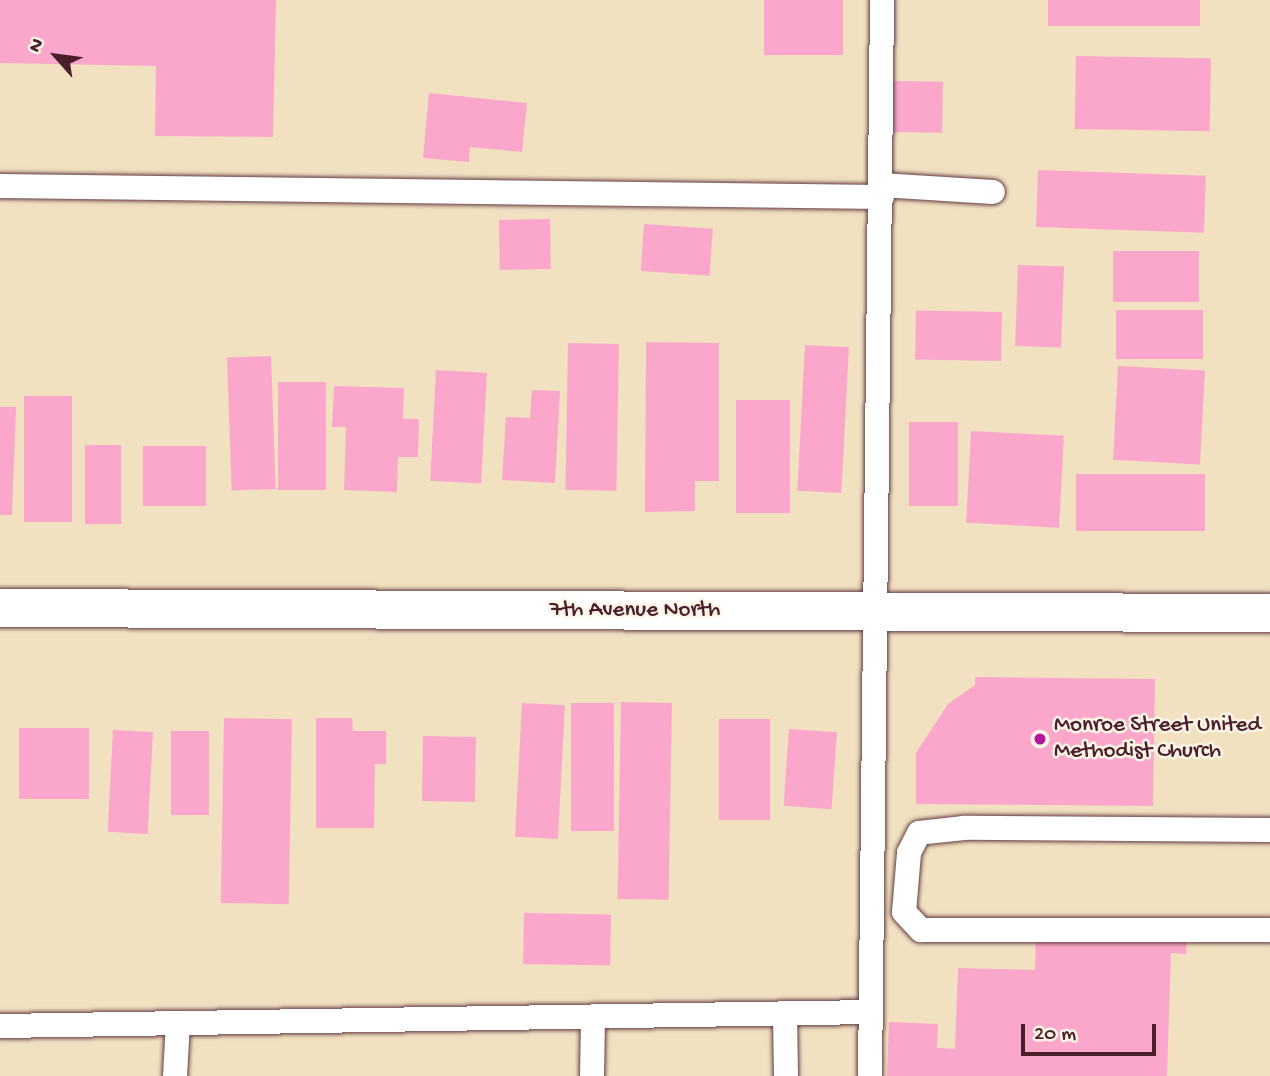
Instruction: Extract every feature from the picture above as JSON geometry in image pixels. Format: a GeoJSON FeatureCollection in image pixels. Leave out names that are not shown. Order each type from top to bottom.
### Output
{"type":"FeatureCollection","features":[{"type":"Feature","properties":{"kind":"street","name":"7th Avenue North"},"geometry":{"type":"LineString","coordinates":[[0,608],[1270,613]]}},
{"type":"Feature","properties":{"kind":"lane"},"geometry":{"type":"LineString","coordinates":[[870,1076],[882,0]]}},
{"type":"Feature","properties":{"kind":"lane"},"geometry":{"type":"LineString","coordinates":[[0,186],[993,192]]}},
{"type":"Feature","properties":{"kind":"lane"},"geometry":{"type":"LineString","coordinates":[[1270,830],[964,828],[919,833],[909,853],[904,912],[921,930],[1270,930]]}},
{"type":"Feature","properties":{"kind":"lane"},"geometry":{"type":"LineString","coordinates":[[0,1026],[871,1012]]}},
{"type":"Feature","properties":{"kind":"lane"},"geometry":{"type":"LineString","coordinates":[[785,1013],[786,1076]]}},
{"type":"Feature","properties":{"kind":"lane"},"geometry":{"type":"LineString","coordinates":[[592,1076],[593,1017]]}},
{"type":"Feature","properties":{"kind":"lane"},"geometry":{"type":"LineString","coordinates":[[175,1076],[178,1023]]}},
{"type":"Feature","properties":{"kind":"building"},"geometry":{"type":"Polygon","coordinates":[[[0,0],[276,0],[273,137],[155,136],[156,66],[0,63],[0,0]]]}},
{"type":"Feature","properties":{"kind":"building"},"geometry":{"type":"Polygon","coordinates":[[[764,0],[843,0],[843,55],[764,55],[764,0]]]}},
{"type":"Feature","properties":{"kind":"building"},"geometry":{"type":"Polygon","coordinates":[[[1048,0],[1200,0],[1200,26],[1048,26],[1048,0]]]}},
{"type":"Feature","properties":{"kind":"building"},"geometry":{"type":"Polygon","coordinates":[[[1076,56],[1211,58],[1210,131],[1075,129],[1076,56]]]}},
{"type":"Feature","properties":{"kind":"building"},"geometry":{"type":"Polygon","coordinates":[[[893,81],[943,82],[942,133],[892,132],[893,81]]]}},
{"type":"Feature","properties":{"kind":"building"},"geometry":{"type":"Polygon","coordinates":[[[429,93],[527,103],[522,152],[470,147],[469,162],[423,158],[429,93]]]}},
{"type":"Feature","properties":{"kind":"building"},"geometry":{"type":"Polygon","coordinates":[[[1038,170],[1206,176],[1204,233],[1036,227],[1038,170]]]}},
{"type":"Feature","properties":{"kind":"building"},"geometry":{"type":"Polygon","coordinates":[[[550,219],[551,269],[500,270],[499,220],[550,219]]]}},
{"type":"Feature","properties":{"kind":"building"},"geometry":{"type":"Polygon","coordinates":[[[644,224],[713,229],[710,276],[641,271],[644,224]]]}},
{"type":"Feature","properties":{"kind":"building"},"geometry":{"type":"Polygon","coordinates":[[[1113,251],[1199,251],[1199,302],[1113,302],[1113,251]]]}},
{"type":"Feature","properties":{"kind":"building"},"geometry":{"type":"Polygon","coordinates":[[[1018,265],[1064,267],[1061,348],[1015,346],[1018,265]]]}},
{"type":"Feature","properties":{"kind":"building"},"geometry":{"type":"Polygon","coordinates":[[[916,310],[1002,312],[1001,361],[915,359],[916,310]]]}},
{"type":"Feature","properties":{"kind":"building"},"geometry":{"type":"Polygon","coordinates":[[[1116,310],[1203,310],[1203,359],[1116,359],[1116,310]]]}},
{"type":"Feature","properties":{"kind":"building"},"geometry":{"type":"Polygon","coordinates":[[[646,342],[719,343],[719,481],[695,481],[695,511],[645,512],[646,342]]]}},
{"type":"Feature","properties":{"kind":"building"},"geometry":{"type":"Polygon","coordinates":[[[568,343],[619,344],[616,491],[565,490],[568,343]]]}},
{"type":"Feature","properties":{"kind":"building"},"geometry":{"type":"Polygon","coordinates":[[[805,345],[849,347],[841,493],[797,491],[805,345]]]}},
{"type":"Feature","properties":{"kind":"building"},"geometry":{"type":"Polygon","coordinates":[[[271,356],[276,489],[232,490],[227,358],[271,356]]]}},
{"type":"Feature","properties":{"kind":"building"},"geometry":{"type":"Polygon","coordinates":[[[1118,366],[1205,371],[1200,464],[1113,460],[1118,366]]]}},
{"type":"Feature","properties":{"kind":"building"},"geometry":{"type":"Polygon","coordinates":[[[436,370],[487,373],[481,484],[430,481],[436,370]]]}},
{"type":"Feature","properties":{"kind":"building"},"geometry":{"type":"Polygon","coordinates":[[[278,382],[326,382],[326,490],[278,490],[278,382]]]}},
{"type":"Feature","properties":{"kind":"building"},"geometry":{"type":"Polygon","coordinates":[[[334,386],[404,388],[403,419],[419,419],[418,457],[398,457],[397,492],[344,490],[346,427],[332,427],[334,386]]]}},
{"type":"Feature","properties":{"kind":"building"},"geometry":{"type":"Polygon","coordinates":[[[532,390],[560,391],[555,483],[502,480],[506,417],[530,418],[532,390]]]}},
{"type":"Feature","properties":{"kind":"building"},"geometry":{"type":"Polygon","coordinates":[[[24,396],[72,396],[72,522],[24,522],[24,396]]]}},
{"type":"Feature","properties":{"kind":"building"},"geometry":{"type":"Polygon","coordinates":[[[736,400],[790,400],[790,513],[736,513],[736,400]]]}},
{"type":"Feature","properties":{"kind":"building"},"geometry":{"type":"Polygon","coordinates":[[[0,407],[16,407],[12,515],[0,515],[0,407]]]}},
{"type":"Feature","properties":{"kind":"building"},"geometry":{"type":"Polygon","coordinates":[[[909,422],[958,422],[958,506],[909,506],[909,422]]]}},
{"type":"Feature","properties":{"kind":"building"},"geometry":{"type":"Polygon","coordinates":[[[971,431],[1064,436],[1059,528],[966,523],[971,431]]]}},
{"type":"Feature","properties":{"kind":"building"},"geometry":{"type":"Polygon","coordinates":[[[85,445],[121,445],[121,524],[85,524],[85,445]]]}},
{"type":"Feature","properties":{"kind":"building"},"geometry":{"type":"Polygon","coordinates":[[[143,446],[206,446],[206,506],[143,506],[143,446]]]}},
{"type":"Feature","properties":{"kind":"building"},"geometry":{"type":"Polygon","coordinates":[[[1076,474],[1205,474],[1205,531],[1076,531],[1076,474]]]}},
{"type":"Feature","properties":{"kind":"building","name":"Monroe Street United Methodist Church"},"geometry":{"type":"Polygon","coordinates":[[[975,677],[1155,679],[1153,806],[916,804],[916,753],[948,704],[975,685],[975,677]]]}},
{"type":"Feature","properties":{"kind":"building"},"geometry":{"type":"Polygon","coordinates":[[[621,702],[672,703],[669,900],[618,899],[621,702]]]}},
{"type":"Feature","properties":{"kind":"building"},"geometry":{"type":"Polygon","coordinates":[[[522,703],[565,705],[558,839],[515,837],[522,703]]]}},
{"type":"Feature","properties":{"kind":"building"},"geometry":{"type":"Polygon","coordinates":[[[571,703],[614,703],[614,831],[571,831],[571,703]]]}},
{"type":"Feature","properties":{"kind":"building"},"geometry":{"type":"Polygon","coordinates":[[[224,718],[292,719],[289,904],[221,903],[224,718]]]}},
{"type":"Feature","properties":{"kind":"building"},"geometry":{"type":"Polygon","coordinates":[[[316,718],[352,718],[353,731],[386,731],[386,764],[375,764],[374,828],[316,828],[316,718]]]}},
{"type":"Feature","properties":{"kind":"building"},"geometry":{"type":"Polygon","coordinates":[[[719,719],[770,719],[770,820],[719,820],[719,719]]]}},
{"type":"Feature","properties":{"kind":"building"},"geometry":{"type":"Polygon","coordinates":[[[19,728],[89,728],[89,799],[19,799],[19,728]]]}},
{"type":"Feature","properties":{"kind":"building"},"geometry":{"type":"Polygon","coordinates":[[[789,729],[837,732],[832,809],[784,806],[789,729]]]}},
{"type":"Feature","properties":{"kind":"building"},"geometry":{"type":"Polygon","coordinates":[[[113,730],[153,732],[148,834],[108,832],[113,730]]]}},
{"type":"Feature","properties":{"kind":"building"},"geometry":{"type":"Polygon","coordinates":[[[171,731],[209,731],[209,815],[171,815],[171,731]]]}},
{"type":"Feature","properties":{"kind":"building"},"geometry":{"type":"Polygon","coordinates":[[[423,736],[476,737],[475,802],[422,801],[423,736]]]}},
{"type":"Feature","properties":{"kind":"building"},"geometry":{"type":"Polygon","coordinates":[[[524,913],[611,915],[610,966],[523,964],[524,913]]]}},
{"type":"Feature","properties":{"kind":"building"},"geometry":{"type":"Polygon","coordinates":[[[1036,931],[1187,936],[1186,954],[1171,953],[1167,1076],[887,1076],[889,1022],[938,1024],[937,1048],[955,1049],[958,968],[1035,970],[1036,931]]]}},
{"type":"Feature","properties":{"kind":"place","name":"Monroe Street United Methodist Church"},"geometry":{"type":"Point","coordinates":[1040,739]}}]}
